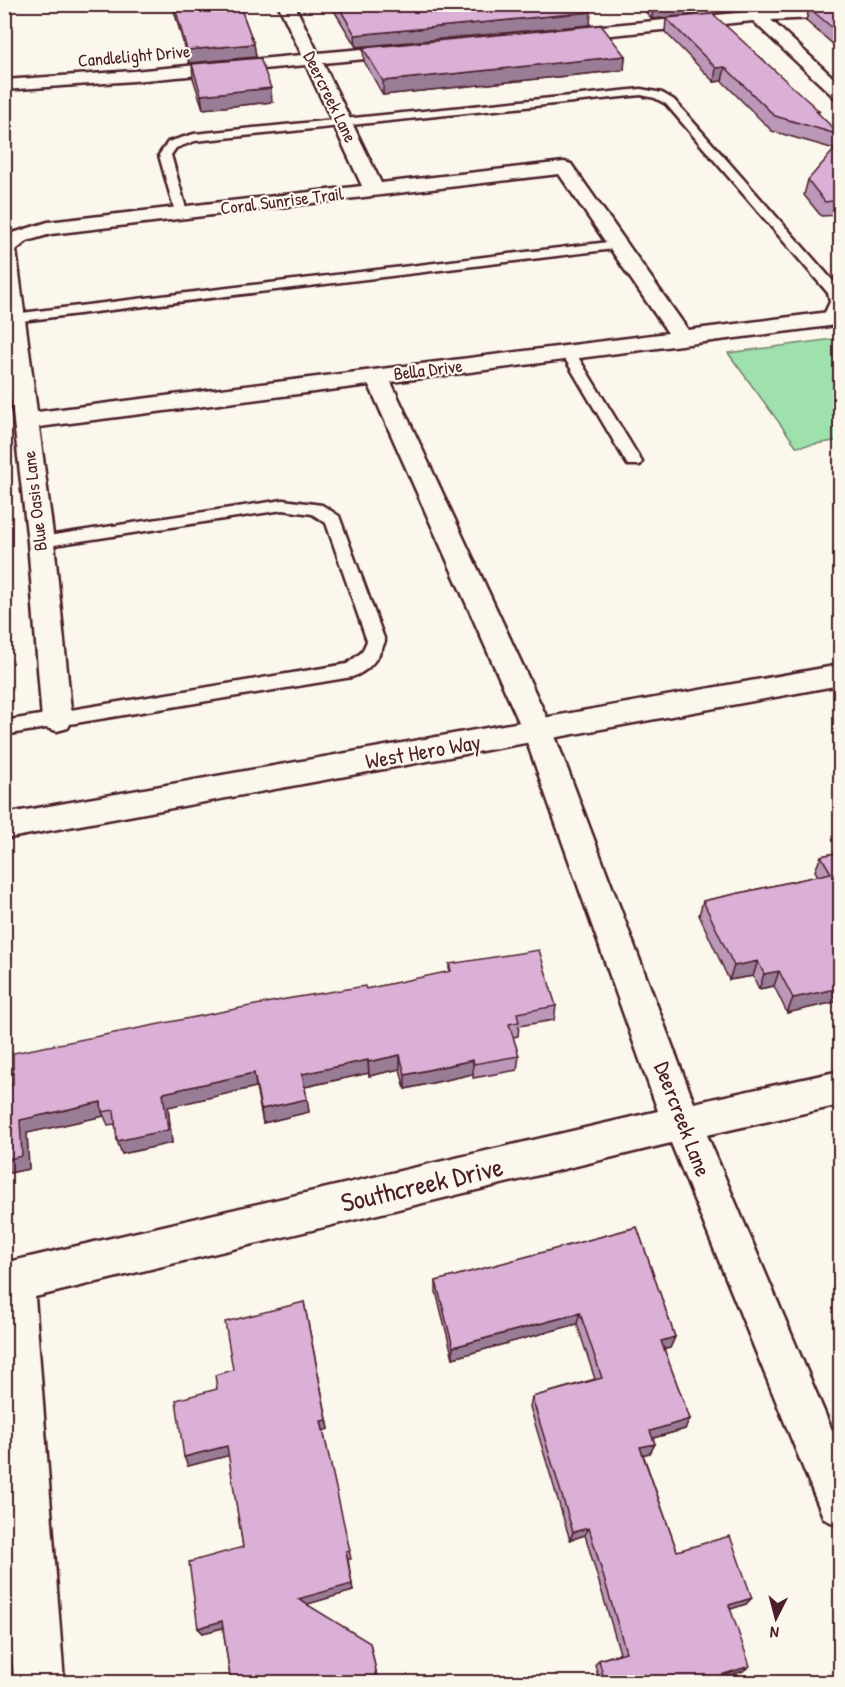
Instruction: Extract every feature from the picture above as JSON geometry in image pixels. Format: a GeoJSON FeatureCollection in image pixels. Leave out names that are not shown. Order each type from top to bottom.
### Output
{"type":"FeatureCollection","features":[{"type":"Feature","properties":{"kind":"street","name":"Deercreek Lane"},"geometry":{"type":"LineString","coordinates":[[286,4],[374,190]]}},
{"type":"Feature","properties":{"kind":"street"},"geometry":{"type":"LineString","coordinates":[[546,36],[757,16],[840,12]]}},
{"type":"Feature","properties":{"kind":"street"},"geometry":{"type":"LineString","coordinates":[[757,16],[840,93]]}},
{"type":"Feature","properties":{"kind":"street","name":"Candlelight Drive"},"geometry":{"type":"LineString","coordinates":[[4,85],[134,76],[429,48]]}},
{"type":"Feature","properties":{"kind":"street","name":"Coral Sunrise Trail"},"geometry":{"type":"LineString","coordinates":[[5,248],[20,237],[48,228],[564,168],[617,244]]}},
{"type":"Feature","properties":{"kind":"street"},"geometry":{"type":"LineString","coordinates":[[617,244],[682,338]]}},
{"type":"Feature","properties":{"kind":"street","name":"Blue Oasis Lane"},"geometry":{"type":"LineString","coordinates":[[5,248],[41,542],[57,720]]}},
{"type":"Feature","properties":{"kind":"street","name":"Bella Drive"},"geometry":{"type":"LineString","coordinates":[[26,421],[830,319]]}},
{"type":"Feature","properties":{"kind":"street","name":"Deercreek Lane"},"geometry":{"type":"LineString","coordinates":[[377,377],[538,731],[682,1123],[840,1503]]}},
{"type":"Feature","properties":{"kind":"street","name":"West Hero Way"},"geometry":{"type":"LineString","coordinates":[[4,827],[840,675]]}},
{"type":"Feature","properties":{"kind":"street","name":"Southcreek Drive"},"geometry":{"type":"LineString","coordinates":[[8,1283],[682,1123],[840,1088]]}},
{"type":"Feature","properties":{"kind":"street"},"geometry":{"type":"LineString","coordinates":[[8,1283],[39,1683]]}},
{"type":"Feature","properties":{"kind":"lane"},"geometry":{"type":"LineString","coordinates":[[181,212],[165,155],[172,145],[194,138],[641,93],[658,95],[670,102],[835,292],[837,302],[830,319]]}},
{"type":"Feature","properties":{"kind":"lane"},"geometry":{"type":"LineString","coordinates":[[13,318],[617,244]]}},
{"type":"Feature","properties":{"kind":"lane"},"geometry":{"type":"LineString","coordinates":[[568,352],[634,462]]}},
{"type":"Feature","properties":{"kind":"lane"},"geometry":{"type":"LineString","coordinates":[[4,728],[352,670],[370,656],[375,641],[333,520],[316,510],[283,505],[41,542]]}},
{"type":"Feature","properties":{"kind":"green space"},"geometry":{"type":"Polygon","coordinates":[[[840,338],[840,440],[797,447],[728,353],[840,338]]]}},
{"type":"Feature","properties":{"kind":"building"},"geometry":{"type":"Polygon","coordinates":[[[174,4],[239,4],[254,44],[187,50],[174,4]]]}},
{"type":"Feature","properties":{"kind":"building"},"geometry":{"type":"Polygon","coordinates":[[[337,4],[585,4],[591,12],[355,35],[337,4]]]}},
{"type":"Feature","properties":{"kind":"building"},"geometry":{"type":"Polygon","coordinates":[[[840,6],[840,34],[809,8],[840,6]]]}},
{"type":"Feature","properties":{"kind":"building"},"geometry":{"type":"Polygon","coordinates":[[[713,14],[819,111],[816,111],[840,135],[775,116],[725,67],[716,68],[666,18],[713,14]]]}},
{"type":"Feature","properties":{"kind":"building"},"geometry":{"type":"Polygon","coordinates":[[[601,25],[625,56],[383,81],[363,48],[601,25]]]}},
{"type":"Feature","properties":{"kind":"building"},"geometry":{"type":"Polygon","coordinates":[[[260,58],[271,88],[201,95],[192,64],[260,58]]]}},
{"type":"Feature","properties":{"kind":"building"},"geometry":{"type":"Polygon","coordinates":[[[834,150],[840,157],[840,200],[825,202],[808,180],[834,150]]]}},
{"type":"Feature","properties":{"kind":"building"},"geometry":{"type":"Polygon","coordinates":[[[840,852],[840,973],[835,974],[840,988],[793,998],[779,971],[764,974],[758,961],[734,966],[703,901],[831,873],[821,856],[840,852]]]}},
{"type":"Feature","properties":{"kind":"building"},"geometry":{"type":"Polygon","coordinates":[[[539,950],[556,1006],[517,1013],[519,1022],[509,1024],[519,1056],[474,1064],[473,1060],[405,1075],[400,1055],[368,1062],[368,1060],[302,1074],[307,1099],[261,1109],[254,1073],[163,1093],[168,1130],[117,1141],[114,1110],[102,1112],[101,1102],[20,1120],[22,1156],[4,1160],[4,1087],[13,1085],[13,1053],[286,999],[365,986],[366,989],[451,971],[449,964],[539,950]]]}},
{"type":"Feature","properties":{"kind":"building"},"geometry":{"type":"Polygon","coordinates":[[[637,1227],[675,1337],[661,1341],[690,1419],[650,1431],[655,1444],[640,1447],[677,1551],[730,1536],[752,1598],[729,1605],[750,1666],[695,1683],[605,1683],[599,1660],[626,1652],[589,1528],[573,1532],[532,1397],[602,1378],[580,1313],[453,1347],[436,1281],[637,1227]]]}},
{"type":"Feature","properties":{"kind":"building"},"geometry":{"type":"Polygon","coordinates":[[[304,1302],[327,1420],[321,1421],[350,1551],[346,1552],[352,1584],[298,1599],[370,1643],[376,1671],[372,1683],[231,1683],[222,1621],[198,1628],[189,1562],[243,1547],[227,1446],[184,1457],[176,1400],[217,1389],[215,1375],[233,1370],[225,1322],[304,1302]]]}}]}
